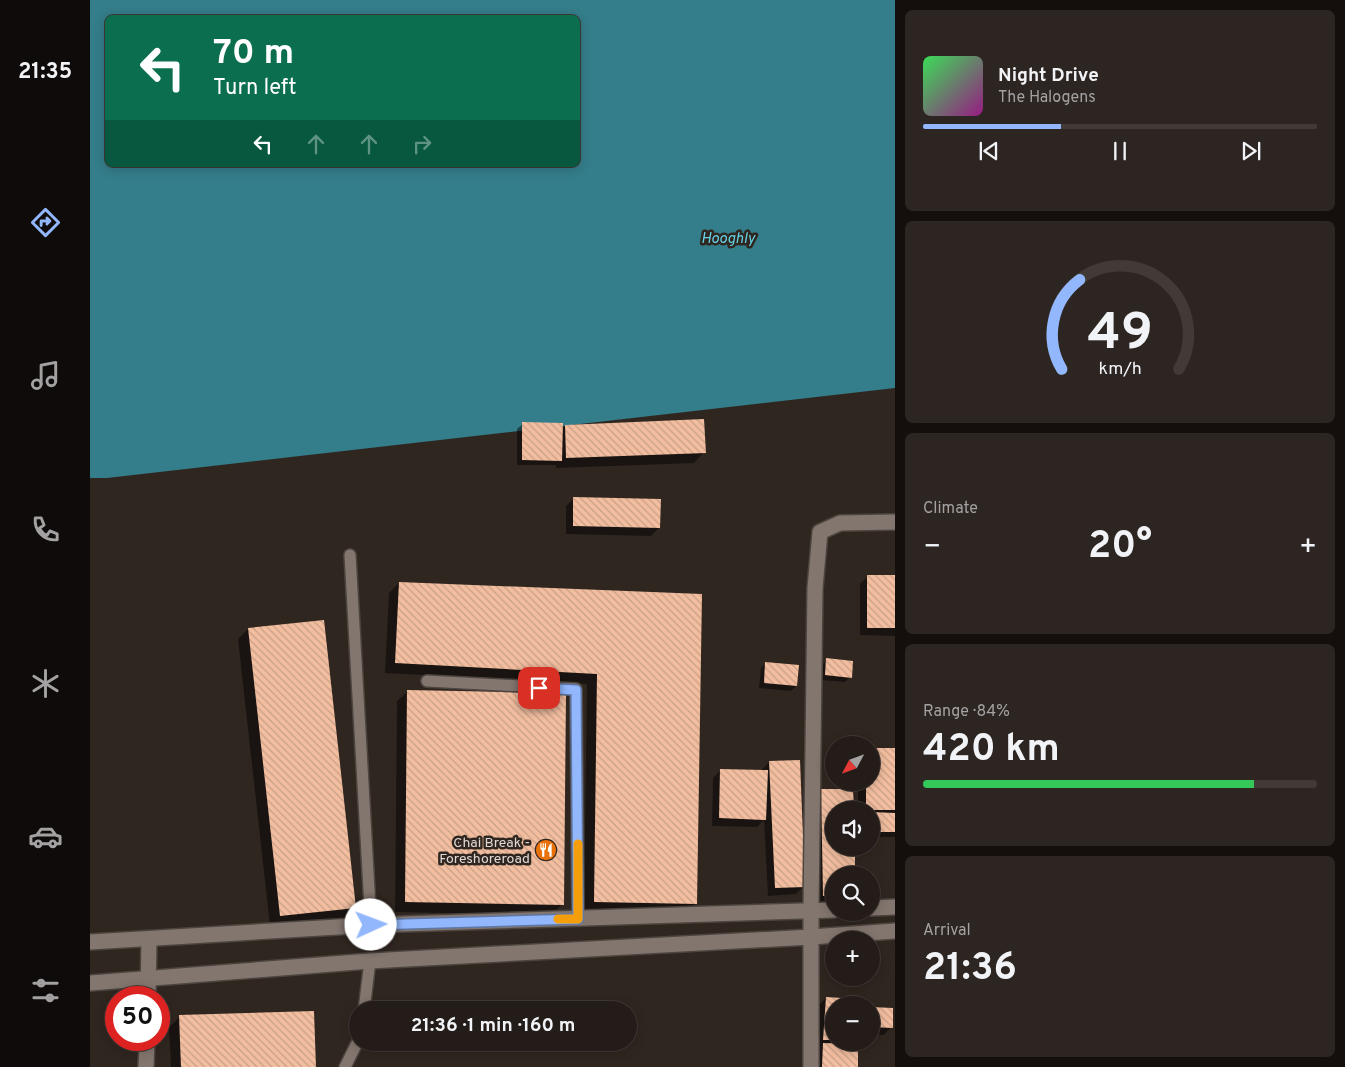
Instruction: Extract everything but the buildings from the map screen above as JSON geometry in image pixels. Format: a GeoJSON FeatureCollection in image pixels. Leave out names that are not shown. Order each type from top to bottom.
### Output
{"type":"FeatureCollection","features":[{"type":"Feature","properties":{"kind":"main road"},"geometry":{"type":"LineString","coordinates":[[811,1067],[815,588],[820,532],[840,523],[895,522]]}},
{"type":"Feature","properties":{"kind":"main road"},"geometry":{"type":"LineString","coordinates":[[880,908],[895,907]]}},
{"type":"Feature","properties":{"kind":"main road"},"geometry":{"type":"LineString","coordinates":[[90,942],[371,925],[825,910]]}},
{"type":"Feature","properties":{"kind":"main road"},"geometry":{"type":"LineString","coordinates":[[90,983],[370,962],[811,937],[895,930]]}},
{"type":"Feature","properties":{"kind":"main road"},"geometry":{"type":"LineString","coordinates":[[148,986],[149,939]]}},
{"type":"Feature","properties":{"kind":"main road"},"geometry":{"type":"LineString","coordinates":[[146,1067],[147,1051]]}},
{"type":"Feature","properties":{"kind":"lane"},"geometry":{"type":"LineString","coordinates":[[350,555],[371,925]]}},
{"type":"Feature","properties":{"kind":"lane"},"geometry":{"type":"LineString","coordinates":[[427,681],[576,690],[578,919]]}},
{"type":"Feature","properties":{"kind":"lane"},"geometry":{"type":"LineString","coordinates":[[365,1001],[370,962]]}},
{"type":"Feature","properties":{"kind":"lane"},"geometry":{"type":"LineString","coordinates":[[345,1067],[353,1051]]}},
{"type":"Feature","properties":{"kind":"water","name":"Hooghly"},"geometry":{"type":"Polygon","coordinates":[[[90,0],[895,0],[895,388],[107,478],[90,478],[90,0]]]}},
{"type":"Feature","properties":{"kind":"slow traffic"},"geometry":{"type":"LineString","coordinates":[[558,919],[578,919],[578,844]]}},
{"type":"Feature","properties":{"kind":"place","name":"Chai Break - Foreshoreroad"},"geometry":{"type":"Point","coordinates":[546,850]}},
{"type":"Feature","properties":{"kind":"route"},"geometry":{"type":"LineString","coordinates":[[371,925],[578,919],[576,690],[539,688]]}}]}
